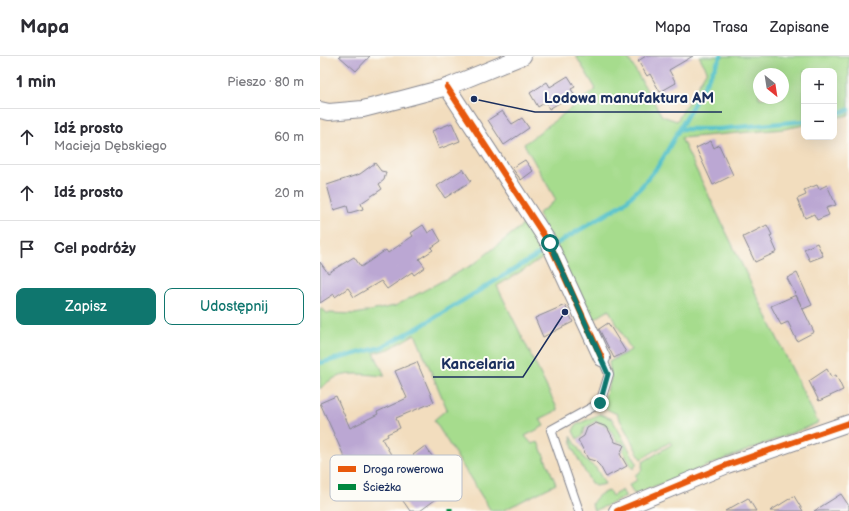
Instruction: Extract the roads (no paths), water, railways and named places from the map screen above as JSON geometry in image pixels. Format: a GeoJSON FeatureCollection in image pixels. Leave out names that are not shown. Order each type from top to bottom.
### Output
{"type":"FeatureCollection","features":[{"type":"Feature","properties":{"kind":"street"},"geometry":{"type":"LineString","coordinates":[[320,110],[326,112],[363,109],[447,87],[523,56]]}},
{"type":"Feature","properties":{"kind":"street"},"geometry":{"type":"LineString","coordinates":[[447,87],[550,243],[602,358]]}},
{"type":"Feature","properties":{"kind":"street"},"geometry":{"type":"LineString","coordinates":[[617,511],[727,465],[849,423]]}},
{"type":"Feature","properties":{"kind":"lane"},"geometry":{"type":"LineString","coordinates":[[579,511],[551,430],[600,403],[608,374],[602,358]]}},
{"type":"Feature","properties":{"kind":"waterway"},"geometry":{"type":"LineString","coordinates":[[556,244],[623,204],[641,187],[659,165],[721,56]]}},
{"type":"Feature","properties":{"kind":"waterway"},"geometry":{"type":"LineString","coordinates":[[837,113],[849,110]]}},
{"type":"Feature","properties":{"kind":"waterway"},"geometry":{"type":"LineString","coordinates":[[679,129],[719,129],[801,121]]}},
{"type":"Feature","properties":{"kind":"waterway"},"geometry":{"type":"LineString","coordinates":[[320,363],[382,347],[421,326],[546,250]]}},
{"type":"Feature","properties":{"kind":"place","name":"Lodowa manufaktura AM"},"geometry":{"type":"Point","coordinates":[474,99]}},
{"type":"Feature","properties":{"kind":"place","name":"Kancelaria"},"geometry":{"type":"Point","coordinates":[565,312]}}]}
